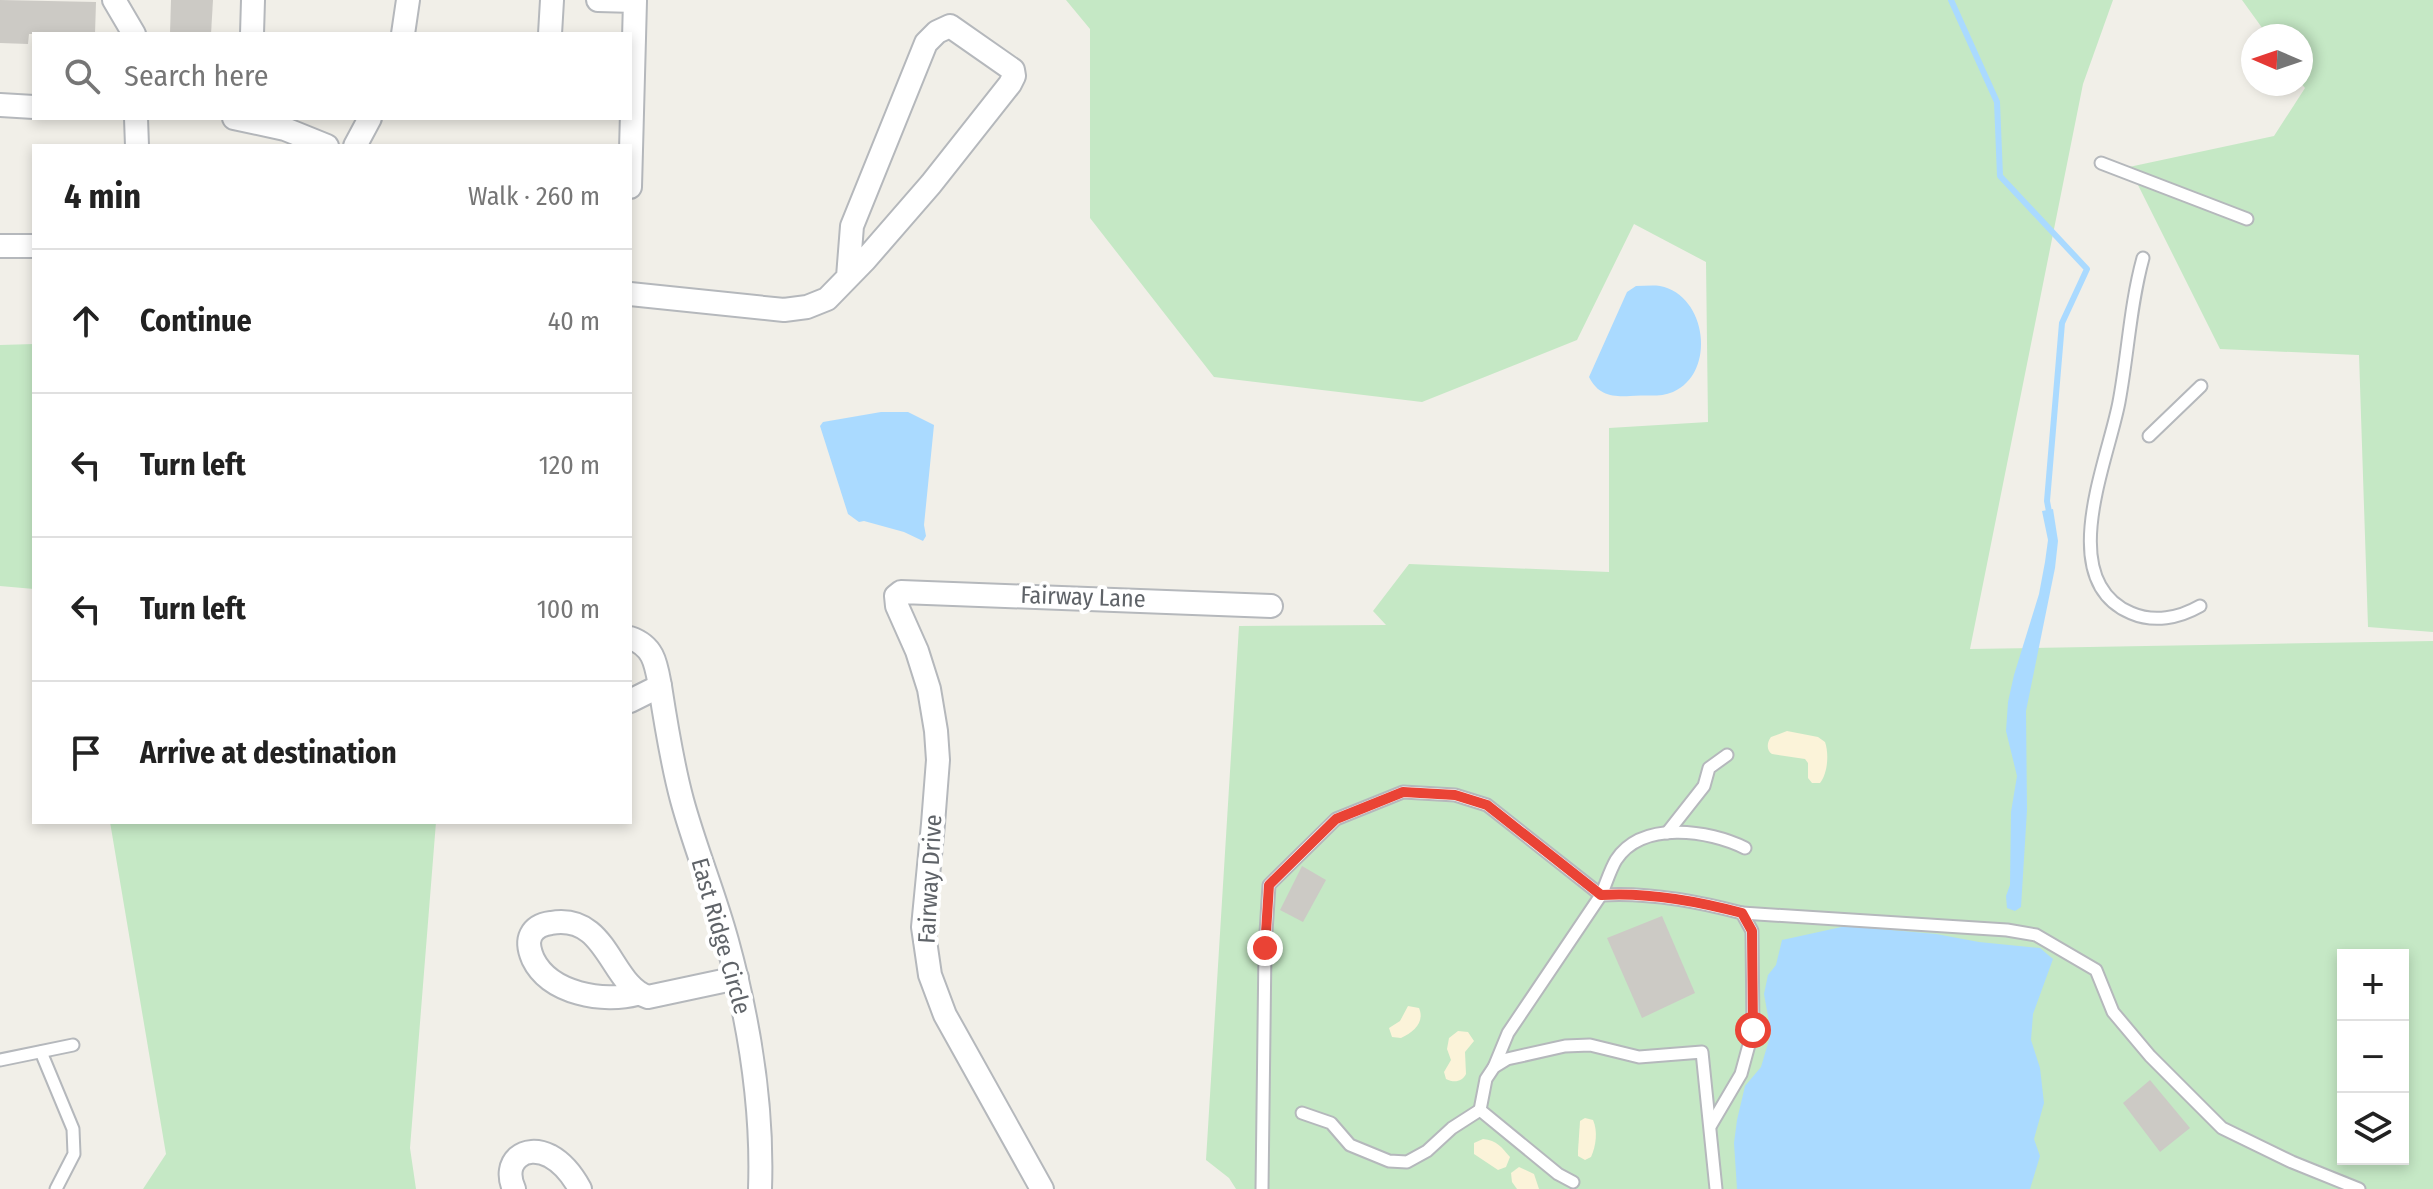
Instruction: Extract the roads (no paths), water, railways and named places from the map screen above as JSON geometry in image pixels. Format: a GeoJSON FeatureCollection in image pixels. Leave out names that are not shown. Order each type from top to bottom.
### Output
{"type":"FeatureCollection","features":[{"type":"Feature","properties":{"kind":"street"},"geometry":{"type":"LineString","coordinates":[[114,0],[133,32]]}},
{"type":"Feature","properties":{"kind":"street"},"geometry":{"type":"LineString","coordinates":[[252,32],[253,0]]}},
{"type":"Feature","properties":{"kind":"street"},"geometry":{"type":"LineString","coordinates":[[403,32],[408,0]]}},
{"type":"Feature","properties":{"kind":"street"},"geometry":{"type":"LineString","coordinates":[[550,32],[552,0]]}},
{"type":"Feature","properties":{"kind":"street"},"geometry":{"type":"LineString","coordinates":[[598,0],[635,1],[632,86]]}},
{"type":"Feature","properties":{"kind":"street"},"geometry":{"type":"LineString","coordinates":[[632,294],[784,310],[807,307],[827,299],[848,277],[931,184],[1014,76],[1013,70],[950,26],[937,32],[926,43],[852,226],[848,277]]}},
{"type":"Feature","properties":{"kind":"street"},"geometry":{"type":"LineString","coordinates":[[0,105],[32,107]]}},
{"type":"Feature","properties":{"kind":"street"},"geometry":{"type":"LineString","coordinates":[[136,120],[137,144]]}},
{"type":"Feature","properties":{"kind":"street"},"geometry":{"type":"LineString","coordinates":[[250,120],[285,129],[322,144]]}},
{"type":"Feature","properties":{"kind":"street"},"geometry":{"type":"LineString","coordinates":[[356,144],[369,120]]}},
{"type":"Feature","properties":{"kind":"street"},"geometry":{"type":"LineString","coordinates":[[631,120],[631,144]]}},
{"type":"Feature","properties":{"kind":"street"},"geometry":{"type":"LineString","coordinates":[[0,246],[32,246]]}},
{"type":"Feature","properties":{"kind":"street","name":"Fairway Lane"},"geometry":{"type":"LineString","coordinates":[[896,596],[901,592],[1271,606]]}},
{"type":"Feature","properties":{"kind":"street","name":"Fairway Drive"},"geometry":{"type":"LineString","coordinates":[[896,596],[897,606],[917,651],[929,689],[936,731],[938,760],[923,927],[930,975],[945,1015],[1042,1189]]}},
{"type":"Feature","properties":{"kind":"street","name":"East Ridge Circle"},"geometry":{"type":"LineString","coordinates":[[632,639],[651,653],[656,662],[672,759],[683,802],[737,978],[756,1088],[760,1189]]}},
{"type":"Feature","properties":{"kind":"street"},"geometry":{"type":"LineString","coordinates":[[632,700],[660,686]]}},
{"type":"Feature","properties":{"kind":"street"},"geometry":{"type":"LineString","coordinates":[[637,994],[603,944],[581,928],[555,922],[541,925],[532,934],[530,949],[534,962],[555,983],[590,995],[660,996],[737,978]]}},
{"type":"Feature","properties":{"kind":"street"},"geometry":{"type":"LineString","coordinates":[[514,1189],[510,1177],[511,1166],[522,1155],[532,1152],[551,1157],[567,1170],[580,1189]]}},
{"type":"Feature","properties":{"kind":"lane"},"geometry":{"type":"LineString","coordinates":[[2101,163],[2247,219]]}},
{"type":"Feature","properties":{"kind":"lane"},"geometry":{"type":"LineString","coordinates":[[2143,258],[2135,288],[2118,408],[2105,455],[2088,550],[2101,590],[2117,607],[2143,618],[2182,616],[2200,606]]}},
{"type":"Feature","properties":{"kind":"lane"},"geometry":{"type":"LineString","coordinates":[[2149,436],[2201,386]]}},
{"type":"Feature","properties":{"kind":"lane"},"geometry":{"type":"LineString","coordinates":[[1667,833],[1704,786],[1709,768],[1727,755]]}},
{"type":"Feature","properties":{"kind":"lane"},"geometry":{"type":"LineString","coordinates":[[1262,1189],[1265,948],[1269,885],[1336,819],[1403,792],[1455,795],[1487,805],[1601,895],[1701,902],[1742,913],[2007,930],[2036,935],[2096,970],[2113,1012],[2150,1056],[2222,1128],[2292,1162],[2359,1189]]}},
{"type":"Feature","properties":{"kind":"lane"},"geometry":{"type":"LineString","coordinates":[[1302,1113],[1331,1123],[1350,1145],[1389,1161],[1407,1162],[1427,1151],[1452,1128],[1480,1110],[1486,1079],[1508,1033],[1601,895],[1616,860],[1630,846],[1649,836],[1667,833],[1716,836],[1745,848]]}},
{"type":"Feature","properties":{"kind":"lane"},"geometry":{"type":"LineString","coordinates":[[1711,1125],[1741,1074],[1753,1030],[1752,931],[1742,913]]}},
{"type":"Feature","properties":{"kind":"lane"},"geometry":{"type":"LineString","coordinates":[[0,1060],[73,1045]]}},
{"type":"Feature","properties":{"kind":"lane"},"geometry":{"type":"LineString","coordinates":[[1494,1067],[1507,1059],[1565,1046],[1590,1045],[1639,1057],[1702,1052],[1716,1189]]}},
{"type":"Feature","properties":{"kind":"lane"},"geometry":{"type":"LineString","coordinates":[[41,1052],[73,1129],[74,1154],[56,1189]]}},
{"type":"Feature","properties":{"kind":"lane"},"geometry":{"type":"LineString","coordinates":[[1480,1110],[1558,1174],[1573,1182]]}},
{"type":"Feature","properties":{"kind":"water"},"geometry":{"type":"Polygon","coordinates":[[[1636,286],[1660,286],[1676,292],[1696,318],[1701,335],[1701,352],[1696,369],[1687,382],[1668,394],[1611,395],[1597,388],[1589,377],[1627,292],[1636,286]]]}},
{"type":"Feature","properties":{"kind":"water"},"geometry":{"type":"Polygon","coordinates":[[[881,412],[908,412],[934,425],[924,525],[926,536],[923,541],[904,532],[859,522],[848,514],[820,426],[823,422],[881,412]]]}},
{"type":"Feature","properties":{"kind":"water"},"geometry":{"type":"Polygon","coordinates":[[[2053,509],[2058,541],[2026,711],[2027,810],[2021,907],[2015,911],[2007,908],[2006,896],[2010,885],[2011,812],[2017,776],[2006,731],[2008,702],[2045,562],[2048,540],[2042,511],[2053,509]]]}},
{"type":"Feature","properties":{"kind":"water"},"geometry":{"type":"Polygon","coordinates":[[[1846,926],[2040,948],[2053,959],[2033,1014],[2031,1040],[2040,1068],[2044,1103],[2034,1139],[2040,1156],[2030,1189],[1737,1189],[1734,1143],[1737,1120],[1745,1086],[1761,1067],[1771,1033],[1764,994],[1782,940],[1846,926]]]}},
{"type":"Feature","properties":{"kind":"waterway"},"geometry":{"type":"LineString","coordinates":[[1951,0],[1997,102],[2000,176],[2087,269],[2062,323],[2047,501],[2050,517]]}}]}
